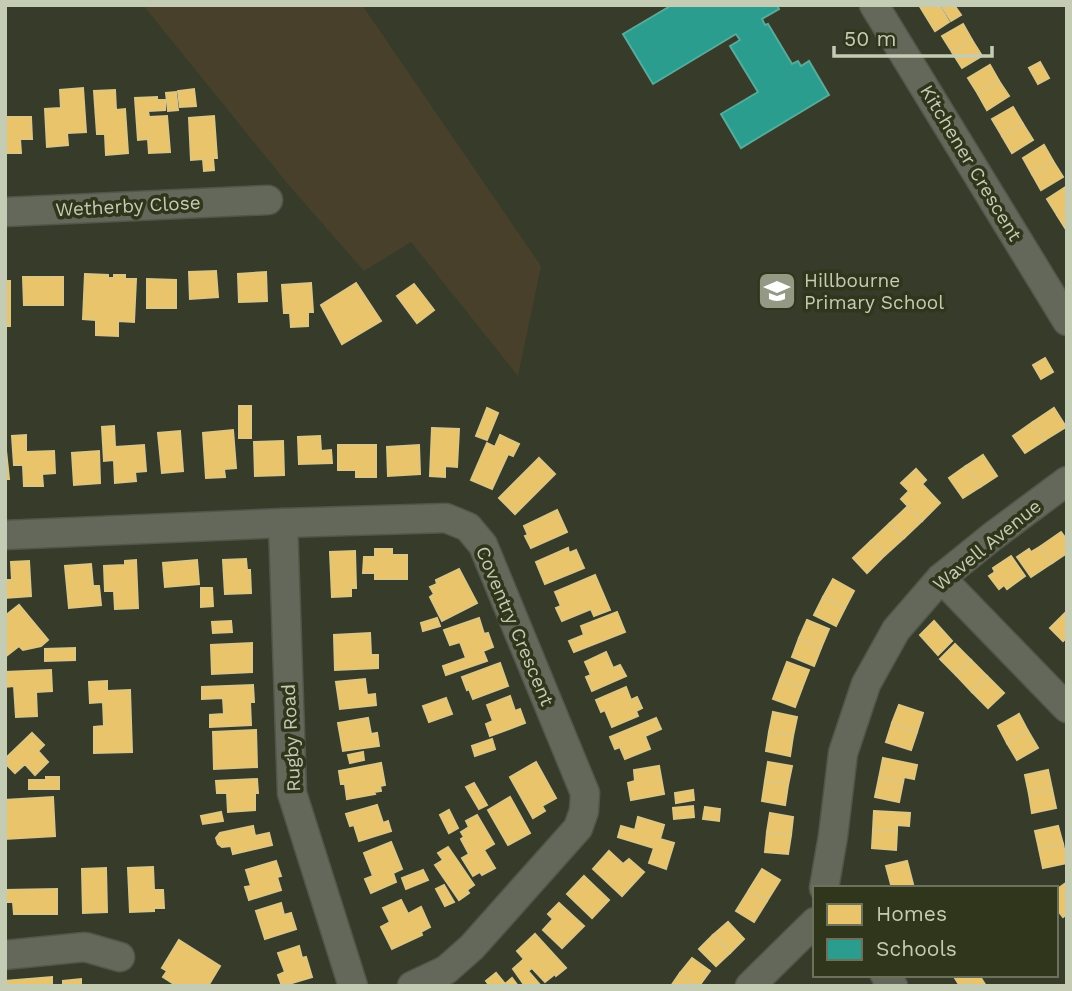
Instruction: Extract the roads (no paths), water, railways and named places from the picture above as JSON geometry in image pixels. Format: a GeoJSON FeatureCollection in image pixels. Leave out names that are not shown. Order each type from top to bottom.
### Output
{"type":"FeatureCollection","features":[{"type":"Feature","properties":{"kind":"street","name":"Kitchener Crescent"},"geometry":{"type":"LineString","coordinates":[[874,5],[1067,321]]}},
{"type":"Feature","properties":{"kind":"street","name":"Wetherby Close"},"geometry":{"type":"LineString","coordinates":[[5,212],[258,205]]}},
{"type":"Feature","properties":{"kind":"street","name":"Wavell Avenue"},"geometry":{"type":"LineString","coordinates":[[824,886],[843,753],[866,684],[897,630],[941,579],[1067,481]]}},
{"type":"Feature","properties":{"kind":"street","name":"Coventry Crescent"},"geometry":{"type":"LineString","coordinates":[[5,535],[446,518],[468,527],[483,545],[584,793],[584,811],[578,828],[472,947],[446,970],[412,986]]}},
{"type":"Feature","properties":{"kind":"street","name":"Rugby Road"},"geometry":{"type":"LineString","coordinates":[[283,523],[292,793],[353,986]]}},
{"type":"Feature","properties":{"kind":"street"},"geometry":{"type":"LineString","coordinates":[[941,579],[1067,708]]}},
{"type":"Feature","properties":{"kind":"street"},"geometry":{"type":"LineString","coordinates":[[750,986],[813,924]]}},
{"type":"Feature","properties":{"kind":"street"},"geometry":{"type":"LineString","coordinates":[[5,955],[85,947],[120,957]]}},
{"type":"Feature","properties":{"kind":"place","name":"Hillbourne Primary School"},"geometry":{"type":"Point","coordinates":[777,291]}}]}
